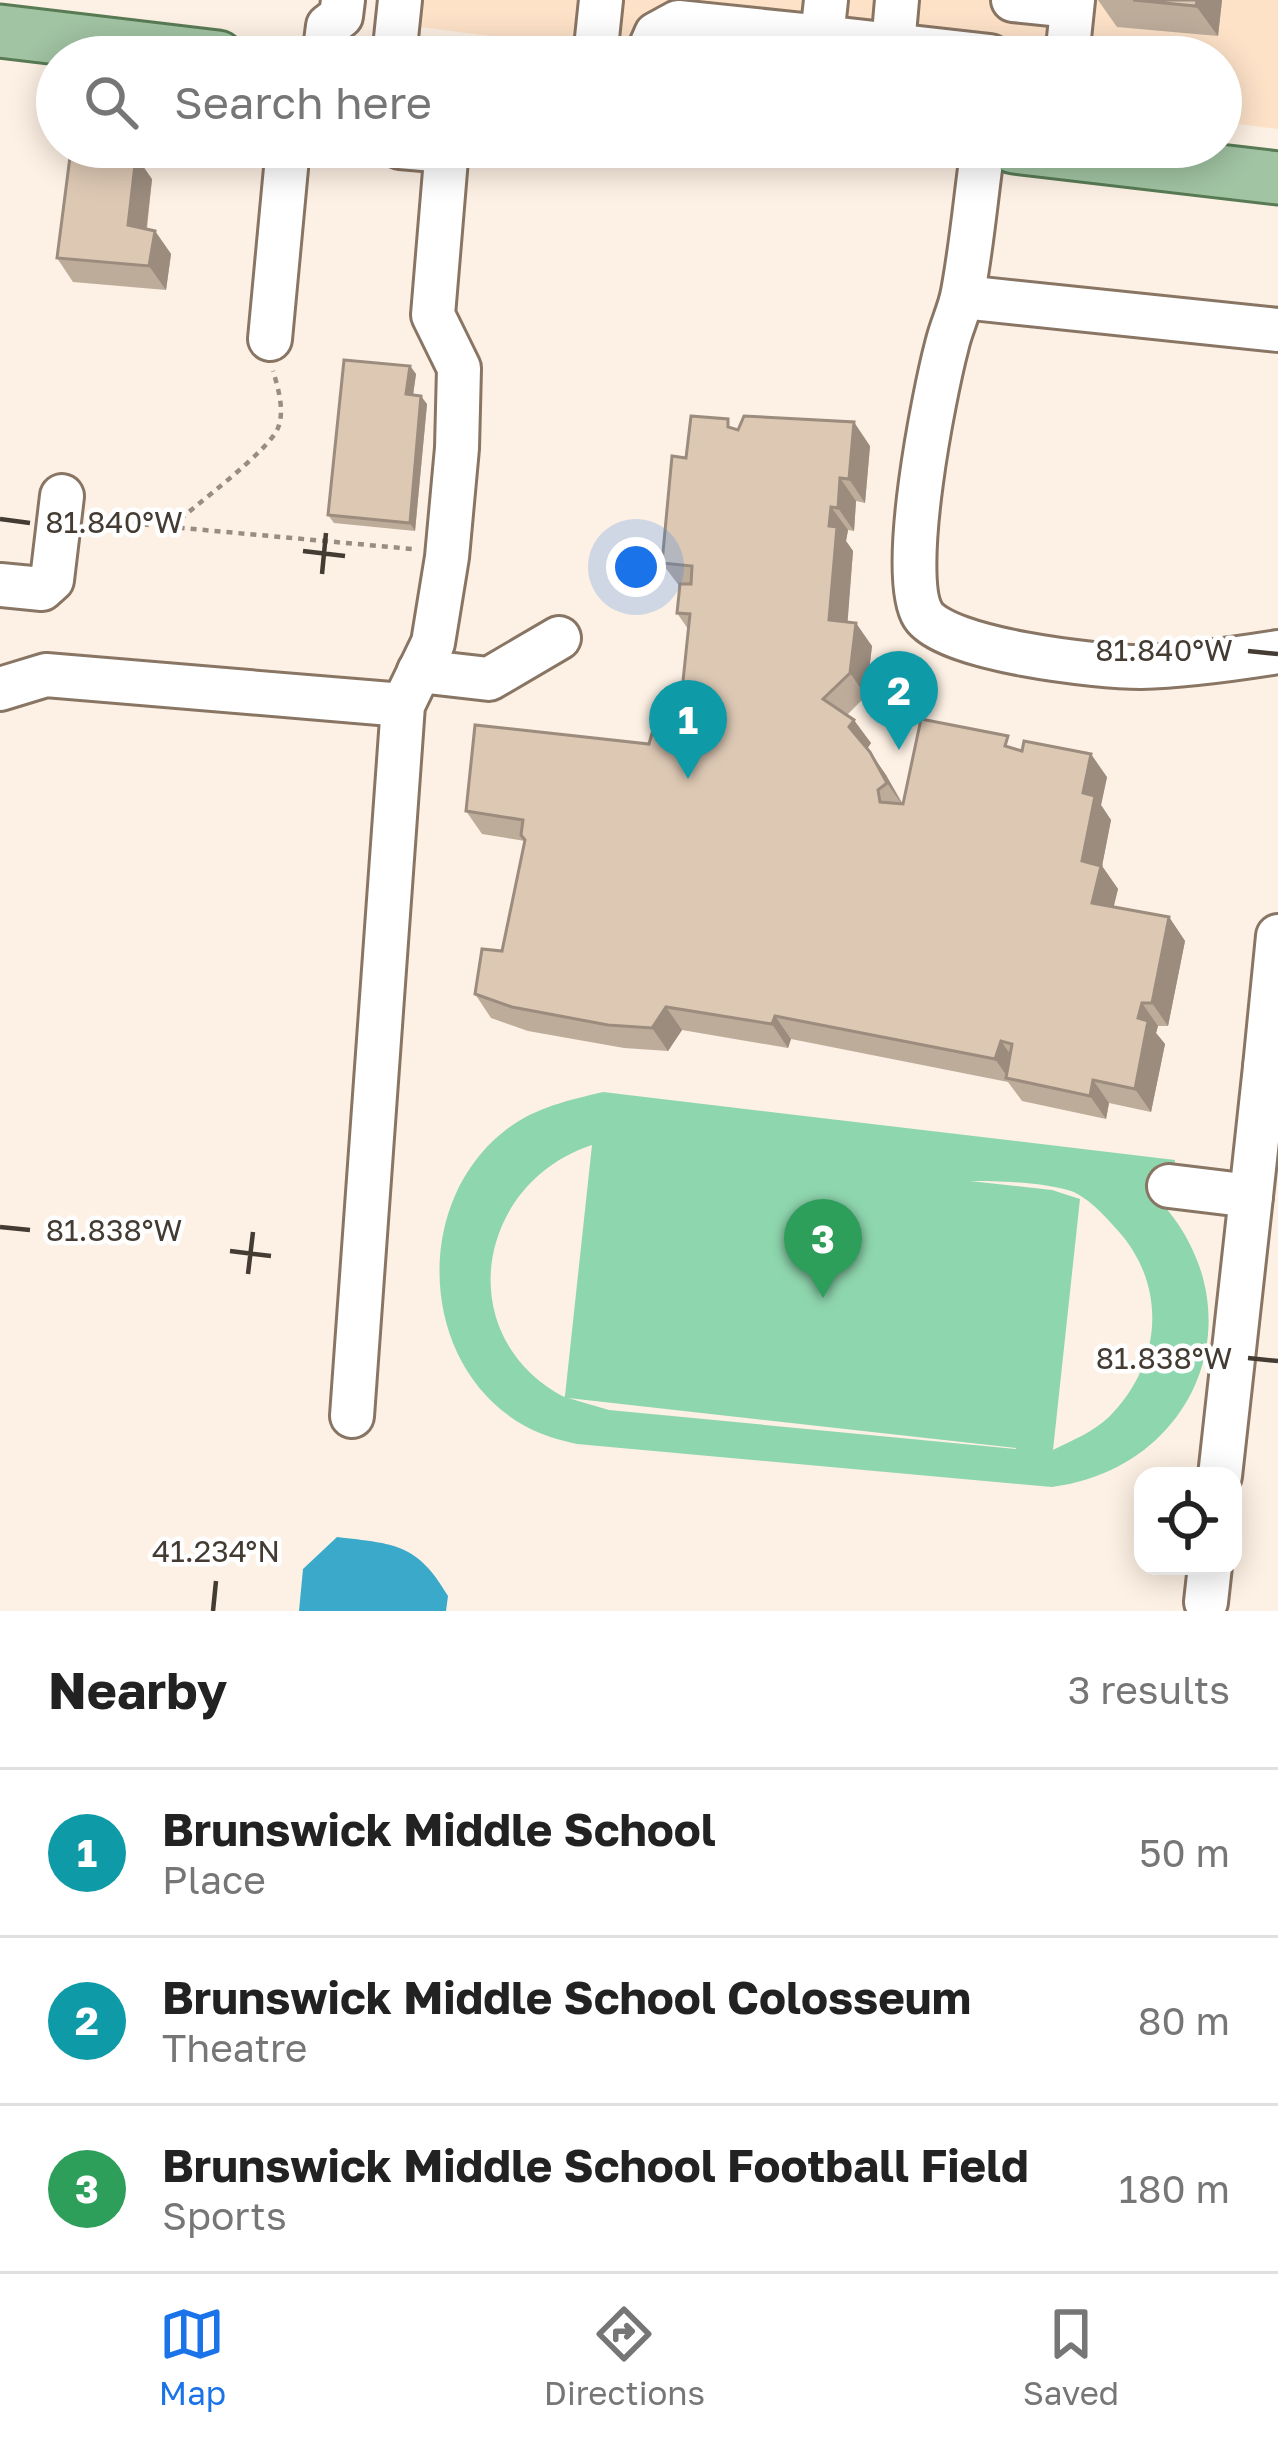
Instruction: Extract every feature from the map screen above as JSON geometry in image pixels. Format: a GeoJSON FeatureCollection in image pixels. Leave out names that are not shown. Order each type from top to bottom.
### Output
{"type":"FeatureCollection","features":[{"type":"Feature","properties":{"kind":"main road"},"geometry":{"type":"LineString","coordinates":[[0,31],[42,36]]}},
{"type":"Feature","properties":{"kind":"main road"},"geometry":{"type":"LineString","coordinates":[[1193,168],[1278,178]]}},
{"type":"Feature","properties":{"kind":"lane"},"geometry":{"type":"LineString","coordinates":[[396,36],[400,0]]}},
{"type":"Feature","properties":{"kind":"lane"},"geometry":{"type":"LineString","coordinates":[[598,36],[601,0]]}},
{"type":"Feature","properties":{"kind":"lane"},"geometry":{"type":"LineString","coordinates":[[894,36],[897,0]]}},
{"type":"Feature","properties":{"kind":"lane"},"geometry":{"type":"LineString","coordinates":[[1013,0],[1072,3],[1069,36]]}},
{"type":"Feature","properties":{"kind":"lane"},"geometry":{"type":"LineString","coordinates":[[655,36],[678,22],[824,18],[870,36]]}},
{"type":"Feature","properties":{"kind":"lane"},"geometry":{"type":"LineString","coordinates":[[270,339],[286,168]]}},
{"type":"Feature","properties":{"kind":"lane"},"geometry":{"type":"LineString","coordinates":[[352,1416],[411,688],[433,643],[447,552],[459,368],[433,315],[445,168]]}},
{"type":"Feature","properties":{"kind":"lane"},"geometry":{"type":"LineString","coordinates":[[980,168],[962,297],[937,389],[917,535],[914,590],[919,610],[932,627],[974,643],[1084,663],[1142,667],[1278,652]]}},
{"type":"Feature","properties":{"kind":"lane"},"geometry":{"type":"LineString","coordinates":[[962,297],[1278,330]]}},
{"type":"Feature","properties":{"kind":"lane"},"geometry":{"type":"LineString","coordinates":[[0,585],[42,589],[52,580],[61,506]]}},
{"type":"Feature","properties":{"kind":"lane"},"geometry":{"type":"LineString","coordinates":[[0,689],[46,675],[411,688],[489,680],[559,638]]}},
{"type":"Feature","properties":{"kind":"lane"},"geometry":{"type":"LineString","coordinates":[[1221,1467],[1251,1196],[1271,1068],[1278,936]]}},
{"type":"Feature","properties":{"kind":"lane"},"geometry":{"type":"LineString","coordinates":[[1168,1186],[1251,1196]]}},
{"type":"Feature","properties":{"kind":"path"},"geometry":{"type":"LineString","coordinates":[[171,527],[244,466],[278,428],[280,394],[270,339]]}},
{"type":"Feature","properties":{"kind":"path"},"geometry":{"type":"LineString","coordinates":[[61,506],[171,527],[447,552]]}},
{"type":"Feature","properties":{"kind":"shaded area"},"geometry":{"type":"Polygon","coordinates":[[[384,0],[1278,0],[1278,129],[1242,125],[1242,36],[491,36],[381,22],[384,0]]]}},
{"type":"Feature","properties":{"kind":"green space"},"geometry":{"type":"Polygon","coordinates":[[[603,1092],[1175,1160],[1171,1200],[1159,1200],[1189,1243],[1205,1289],[1208,1334],[1198,1378],[1177,1417],[1145,1450],[1103,1474],[1052,1487],[577,1444],[531,1429],[490,1400],[464,1366],[448,1327],[440,1285],[442,1243],[452,1202],[473,1164],[502,1133],[537,1111],[603,1092]],[[592,1145],[553,1164],[523,1192],[502,1225],[492,1262],[492,1300],[504,1337],[528,1370],[564,1397],[565,1396],[592,1145]],[[970,1181],[1052,1190],[1080,1199],[1053,1450],[1096,1427],[1126,1396],[1148,1351],[1152,1326],[1146,1278],[1135,1255],[1091,1203],[1071,1191],[1047,1186],[970,1181]],[[568,1398],[609,1410],[1016,1449],[568,1398]]]}},
{"type":"Feature","properties":{"kind":"water"},"geometry":{"type":"Polygon","coordinates":[[[337,1537],[389,1545],[415,1556],[448,1596],[446,1611],[299,1611],[303,1569],[337,1537]]]}},
{"type":"Feature","properties":{"kind":"building"},"geometry":{"type":"Polygon","coordinates":[[[1133,0],[1197,0],[1196,6],[1133,0]]]}},
{"type":"Feature","properties":{"kind":"building"},"geometry":{"type":"Polygon","coordinates":[[[69,168],[135,168],[128,225],[155,231],[149,266],[57,258],[69,168]]]}},
{"type":"Feature","properties":{"kind":"building"},"geometry":{"type":"Polygon","coordinates":[[[344,360],[410,366],[406,394],[421,396],[410,523],[328,515],[344,360]]]}},
{"type":"Feature","properties":{"kind":"building"},"geometry":{"type":"Polygon","coordinates":[[[691,416],[728,419],[728,427],[738,430],[744,416],[854,422],[849,479],[840,478],[838,508],[831,507],[829,526],[837,527],[829,620],[856,623],[850,673],[823,699],[854,720],[849,727],[887,783],[878,790],[880,802],[903,804],[921,719],[1008,736],[1005,746],[1022,751],[1024,741],[1091,754],[1083,793],[1095,796],[1082,861],[1101,866],[1092,903],[1169,917],[1152,1003],[1142,1003],[1138,1018],[1148,1021],[1135,1089],[1093,1080],[1090,1096],[1006,1078],[1012,1044],[1001,1041],[995,1059],[775,1016],[772,1024],[666,1007],[652,1028],[608,1025],[512,1007],[475,994],[482,949],[502,951],[525,840],[523,820],[466,811],[475,725],[649,744],[653,730],[670,732],[683,681],[690,614],[677,613],[680,584],[691,584],[692,566],[662,563],[672,456],[686,458],[691,416]]]}},
{"type":"Feature","properties":{"kind":"place","name":"Brunswick Middle School Colosseum"},"geometry":{"type":"Point","coordinates":[899,750]}},
{"type":"Feature","properties":{"kind":"place","name":"Brunswick Middle School"},"geometry":{"type":"Point","coordinates":[688,779]}},
{"type":"Feature","properties":{"kind":"place","name":"Brunswick Middle School Football Field"},"geometry":{"type":"Point","coordinates":[823,1298]}}]}
